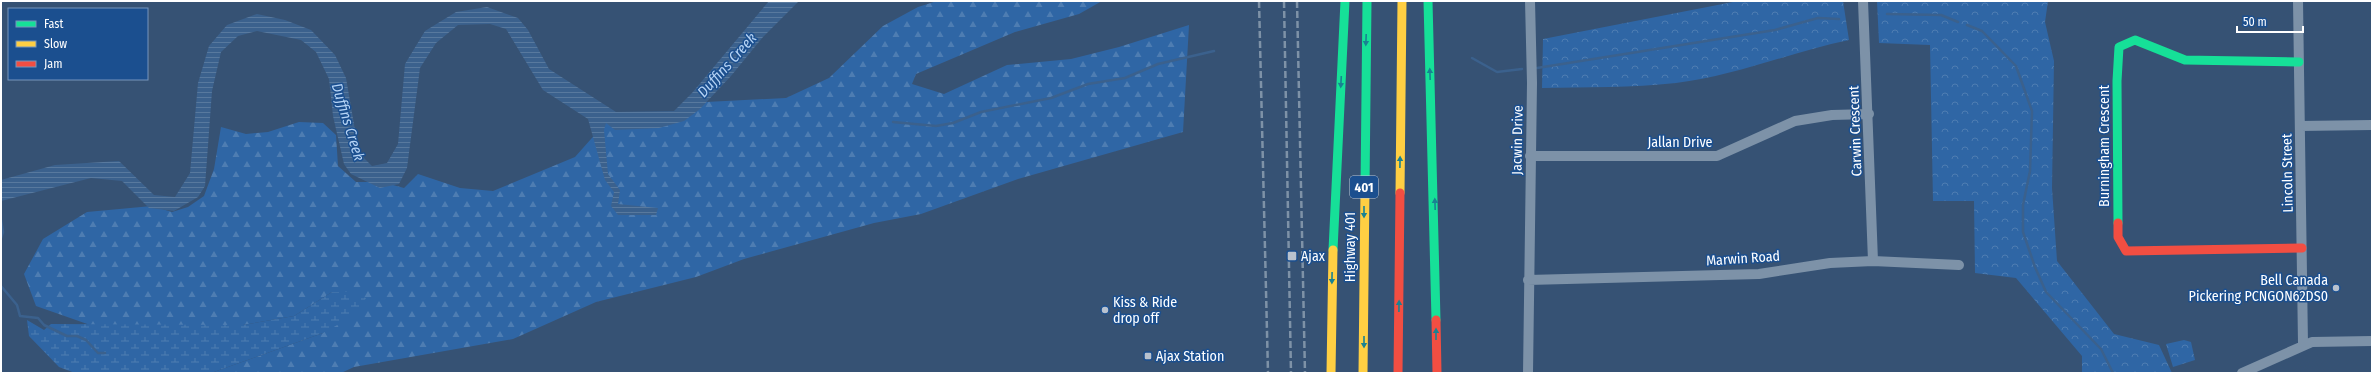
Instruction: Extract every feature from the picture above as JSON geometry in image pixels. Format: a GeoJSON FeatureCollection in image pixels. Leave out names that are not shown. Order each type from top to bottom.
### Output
{"type":"FeatureCollection","features":[{"type":"Feature","properties":{"kind":"main road"},"geometry":{"type":"LineString","coordinates":[[1331,373],[1333,239],[1345,1]]}},
{"type":"Feature","properties":{"kind":"main road","name":"Highway 401"},"geometry":{"type":"LineString","coordinates":[[1363,373],[1367,1]]}},
{"type":"Feature","properties":{"kind":"main road"},"geometry":{"type":"LineString","coordinates":[[1398,373],[1402,1]]}},
{"type":"Feature","properties":{"kind":"main road"},"geometry":{"type":"LineString","coordinates":[[1428,1],[1435,218],[1437,373]]}},
{"type":"Feature","properties":{"kind":"main road","name":"Burningham Crescent"},"geometry":{"type":"LineString","coordinates":[[2299,62],[2205,62],[2185,60],[2135,40],[2120,46],[2117,81],[2118,237],[2126,251],[2302,248]]}},
{"type":"Feature","properties":{"kind":"street","name":"Jacwin Drive"},"geometry":{"type":"LineString","coordinates":[[1528,373],[1530,1]]}},
{"type":"Feature","properties":{"kind":"street","name":"Carwin Crescent"},"geometry":{"type":"LineString","coordinates":[[1863,1],[1869,114],[1873,261]]}},
{"type":"Feature","properties":{"kind":"street","name":"Lincoln Street"},"geometry":{"type":"LineString","coordinates":[[2298,1],[2303,344]]}},
{"type":"Feature","properties":{"kind":"street","name":"Jallan Drive"},"geometry":{"type":"LineString","coordinates":[[1530,156],[1717,156],[1795,121],[1832,115],[1869,114]]}},
{"type":"Feature","properties":{"kind":"street"},"geometry":{"type":"LineString","coordinates":[[2300,126],[2372,125]]}},
{"type":"Feature","properties":{"kind":"street","name":"Marwin Road"},"geometry":{"type":"LineString","coordinates":[[1528,280],[1759,274],[1830,263],[1873,261],[1959,265]]}},
{"type":"Feature","properties":{"kind":"street"},"geometry":{"type":"LineString","coordinates":[[2242,373],[2303,344],[2318,340],[2372,341]]}},
{"type":"Feature","properties":{"kind":"green space"},"geometry":{"type":"Polygon","coordinates":[[[937,1],[1102,1],[1079,14],[1015,32],[916,74],[912,84],[944,94],[1007,65],[1071,59],[1119,47],[1189,25],[1183,132],[1018,179],[921,214],[874,223],[744,259],[696,277],[596,302],[513,339],[354,367],[341,373],[211,373],[323,333],[332,292],[294,316],[243,325],[93,326],[36,306],[24,274],[43,239],[87,212],[152,206],[172,212],[188,207],[204,196],[214,169],[221,127],[246,134],[268,132],[299,122],[323,123],[336,135],[338,166],[356,182],[382,182],[404,188],[418,174],[460,188],[493,191],[575,157],[607,121],[693,114],[706,102],[786,98],[829,78],[883,26],[918,7],[937,1]]]}},
{"type":"Feature","properties":{"kind":"green space"},"geometry":{"type":"Polygon","coordinates":[[[1738,1],[1843,1],[1849,40],[1698,80],[1643,86],[1542,88],[1543,39],[1738,1]]]}},
{"type":"Feature","properties":{"kind":"green space"},"geometry":{"type":"Polygon","coordinates":[[[1877,1],[2048,1],[2045,22],[2054,61],[2052,188],[2057,261],[2114,334],[2159,345],[2172,373],[2082,373],[2082,356],[2016,278],[1975,273],[1974,201],[1933,201],[1930,45],[1879,43],[1877,1]]]}},
{"type":"Feature","properties":{"kind":"green space"},"geometry":{"type":"Polygon","coordinates":[[[332,292],[348,292],[366,298],[357,314],[323,333],[211,373],[75,373],[59,367],[29,336],[27,320],[44,330],[51,324],[243,325],[294,316],[332,292]]]}},
{"type":"Feature","properties":{"kind":"green space"},"geometry":{"type":"Polygon","coordinates":[[[2184,340],[2191,342],[2195,360],[2173,367],[2166,344],[2184,340]]]}},
{"type":"Feature","properties":{"kind":"water","name":"Duffins Creek"},"geometry":{"type":"Polygon","coordinates":[[[769,1],[799,1],[763,37],[731,76],[700,109],[684,121],[659,128],[615,130],[606,123],[604,130],[608,174],[620,190],[618,204],[658,208],[656,215],[618,215],[611,206],[614,192],[605,180],[588,119],[543,90],[506,29],[490,24],[458,25],[436,43],[420,68],[407,168],[399,184],[380,188],[351,174],[344,164],[333,116],[329,79],[316,52],[301,40],[257,31],[238,36],[221,52],[212,91],[205,186],[198,197],[174,211],[149,208],[122,181],[91,178],[1,201],[1,180],[55,165],[119,161],[154,195],[175,197],[190,173],[198,83],[209,46],[227,25],[257,14],[285,20],[311,30],[335,55],[346,78],[359,153],[372,166],[387,163],[398,144],[405,64],[425,31],[456,12],[487,7],[518,18],[528,30],[549,69],[616,112],[674,111],[692,93],[769,1]]]}},
{"type":"Feature","properties":{"kind":"waterway"},"geometry":{"type":"LineString","coordinates":[[1887,14],[1941,15],[1958,22]]}},
{"type":"Feature","properties":{"kind":"waterway"},"geometry":{"type":"LineString","coordinates":[[1537,68],[1775,30],[1818,18],[1839,19]]}},
{"type":"Feature","properties":{"kind":"waterway"},"geometry":{"type":"LineString","coordinates":[[1967,25],[1982,31],[2016,66],[2032,111],[2030,171],[2023,205],[2023,232],[2035,267],[2046,292],[2101,349],[2113,373]]}},
{"type":"Feature","properties":{"kind":"waterway"},"geometry":{"type":"LineString","coordinates":[[893,122],[936,126],[953,123],[981,112],[1051,98],[1088,84],[1125,78],[1158,64],[1214,51]]}},
{"type":"Feature","properties":{"kind":"waterway"},"geometry":{"type":"LineString","coordinates":[[1472,58],[1497,72],[1522,69]]}},
{"type":"Feature","properties":{"kind":"waterway"},"geometry":{"type":"LineString","coordinates":[[1,220],[3,232],[1,238]]}},
{"type":"Feature","properties":{"kind":"waterway"},"geometry":{"type":"LineString","coordinates":[[1,286],[17,305],[20,316],[38,318],[44,325],[67,336],[77,336],[86,340],[98,353],[105,353]]}},
{"type":"Feature","properties":{"kind":"railway"},"geometry":{"type":"LineString","coordinates":[[1259,1],[1268,373]]}},
{"type":"Feature","properties":{"kind":"railway"},"geometry":{"type":"LineString","coordinates":[[1284,1],[1291,373]]}},
{"type":"Feature","properties":{"kind":"railway"},"geometry":{"type":"LineString","coordinates":[[1297,1],[1305,373]]}},
{"type":"Feature","properties":{"kind":"traffic: fast"},"geometry":{"type":"LineString","coordinates":[[1333,250],[1345,1]]}},
{"type":"Feature","properties":{"kind":"traffic: fast"},"geometry":{"type":"LineString","coordinates":[[1365,187],[1367,1]]}},
{"type":"Feature","properties":{"kind":"traffic: fast"},"geometry":{"type":"LineString","coordinates":[[1428,1],[1436,320]]}},
{"type":"Feature","properties":{"kind":"traffic: fast"},"geometry":{"type":"LineString","coordinates":[[2118,223],[2117,81],[2119,47],[2135,40],[2185,60],[2299,62]]}},
{"type":"Feature","properties":{"kind":"traffic: slow"},"geometry":{"type":"LineString","coordinates":[[1400,193],[1402,1]]}},
{"type":"Feature","properties":{"kind":"traffic: slow"},"geometry":{"type":"LineString","coordinates":[[1363,373],[1365,187]]}},
{"type":"Feature","properties":{"kind":"traffic: slow"},"geometry":{"type":"LineString","coordinates":[[1331,373],[1333,250]]}},
{"type":"Feature","properties":{"kind":"traffic: jam"},"geometry":{"type":"LineString","coordinates":[[1398,373],[1400,193]]}},
{"type":"Feature","properties":{"kind":"traffic: jam"},"geometry":{"type":"LineString","coordinates":[[2118,223],[2118,237],[2126,251],[2302,248]]}},
{"type":"Feature","properties":{"kind":"traffic: jam"},"geometry":{"type":"LineString","coordinates":[[1436,320],[1437,373]]}},
{"type":"Feature","properties":{"kind":"place","name":"Ajax"},"geometry":{"type":"Point","coordinates":[1292,256]}},
{"type":"Feature","properties":{"kind":"place","name":"Bell Canada Pickering PCNGON62DS0"},"geometry":{"type":"Point","coordinates":[2336,288]}},
{"type":"Feature","properties":{"kind":"place","name":"Kiss & Ride drop off"},"geometry":{"type":"Point","coordinates":[1105,310]}},
{"type":"Feature","properties":{"kind":"place","name":"Ajax Station"},"geometry":{"type":"Point","coordinates":[1148,356]}}]}
